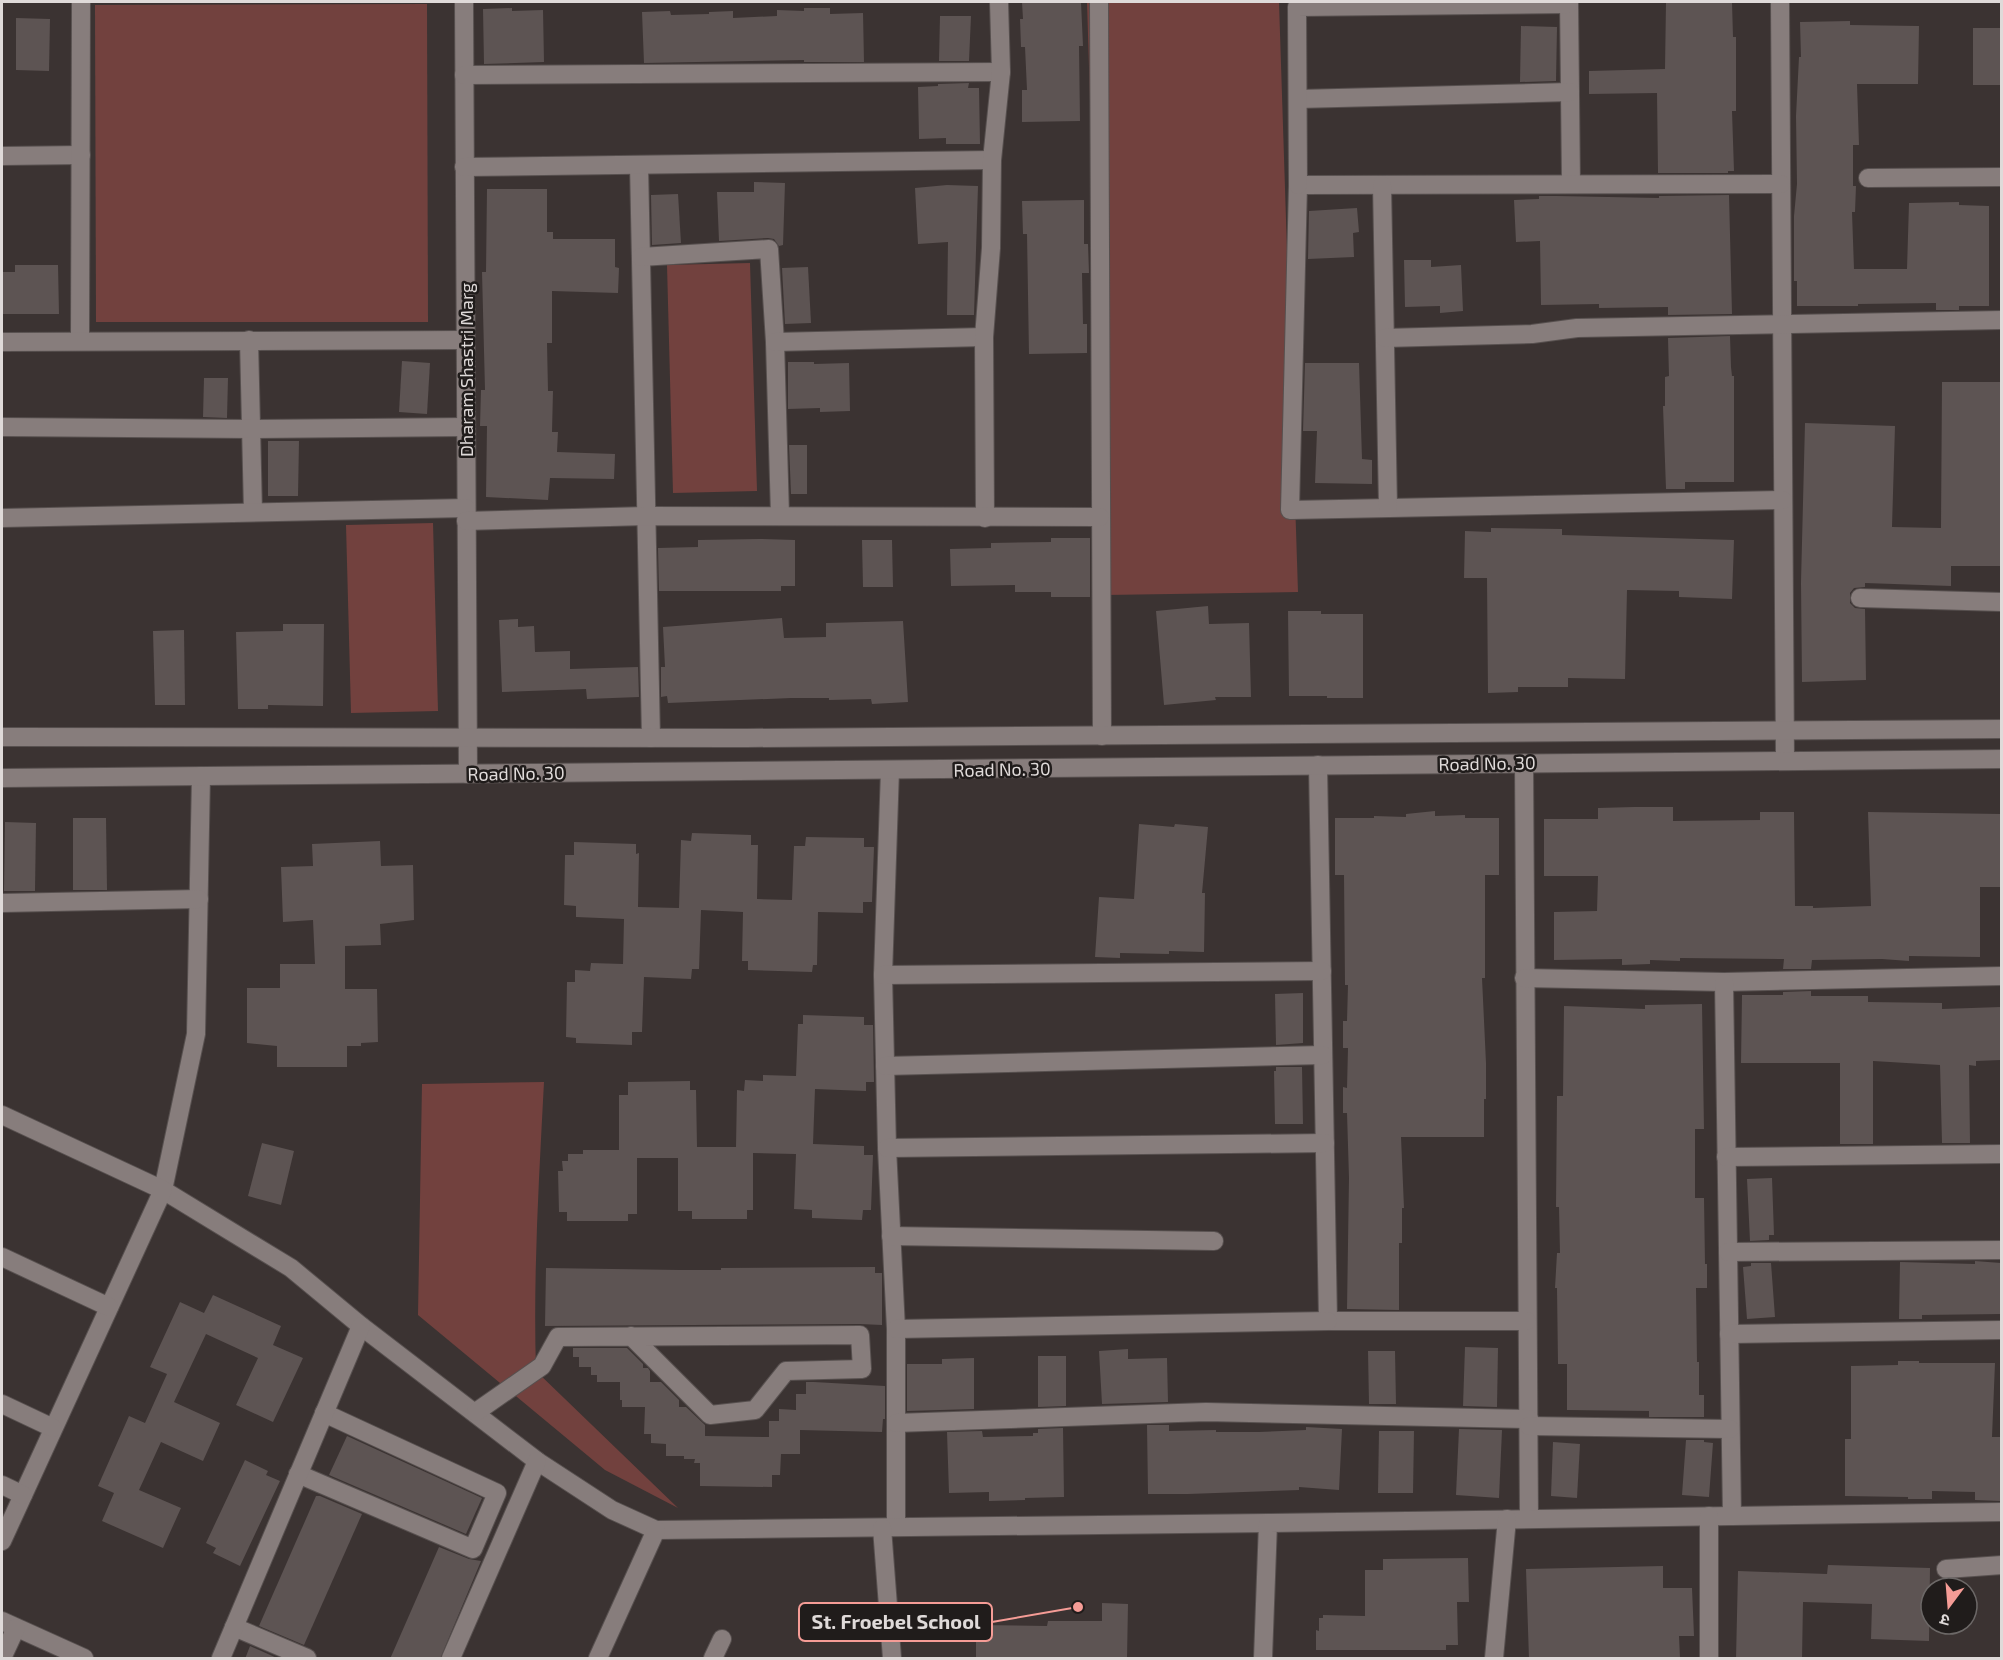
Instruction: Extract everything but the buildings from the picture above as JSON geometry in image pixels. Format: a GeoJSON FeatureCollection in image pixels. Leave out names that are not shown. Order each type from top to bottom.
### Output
{"type":"FeatureCollection","features":[{"type":"Feature","properties":{"kind":"street"},"geometry":{"type":"LineString","coordinates":[[80,341],[81,2]]}},
{"type":"Feature","properties":{"kind":"street","name":"Dharam Shastri Marg"},"geometry":{"type":"LineString","coordinates":[[464,2],[468,774]]}},
{"type":"Feature","properties":{"kind":"street"},"geometry":{"type":"LineString","coordinates":[[985,518],[984,336],[991,248],[992,160],[1001,72],[999,2]]}},
{"type":"Feature","properties":{"kind":"street"},"geometry":{"type":"LineString","coordinates":[[1099,2],[1102,736]]}},
{"type":"Feature","properties":{"kind":"street"},"geometry":{"type":"LineString","coordinates":[[1780,2],[1785,760]]}},
{"type":"Feature","properties":{"kind":"street"},"geometry":{"type":"LineString","coordinates":[[1571,184],[1569,3],[1297,7],[1298,185],[1290,510],[1783,500]]}},
{"type":"Feature","properties":{"kind":"street"},"geometry":{"type":"LineString","coordinates":[[464,75],[1001,72]]}},
{"type":"Feature","properties":{"kind":"street"},"geometry":{"type":"LineString","coordinates":[[1298,99],[1570,92]]}},
{"type":"Feature","properties":{"kind":"street"},"geometry":{"type":"LineString","coordinates":[[2,156],[81,155]]}},
{"type":"Feature","properties":{"kind":"street"},"geometry":{"type":"LineString","coordinates":[[464,167],[992,160]]}},
{"type":"Feature","properties":{"kind":"street"},"geometry":{"type":"LineString","coordinates":[[639,165],[651,738]]}},
{"type":"Feature","properties":{"kind":"street"},"geometry":{"type":"LineString","coordinates":[[1868,178],[2001,177]]}},
{"type":"Feature","properties":{"kind":"street"},"geometry":{"type":"LineString","coordinates":[[1298,185],[1781,184]]}},
{"type":"Feature","properties":{"kind":"street"},"geometry":{"type":"LineString","coordinates":[[1382,185],[1388,507]]}},
{"type":"Feature","properties":{"kind":"street"},"geometry":{"type":"LineString","coordinates":[[641,256],[769,249],[775,342],[780,515]]}},
{"type":"Feature","properties":{"kind":"street"},"geometry":{"type":"LineString","coordinates":[[1385,338],[1532,334],[1577,328],[2001,320]]}},
{"type":"Feature","properties":{"kind":"street"},"geometry":{"type":"LineString","coordinates":[[775,342],[984,336]]}},
{"type":"Feature","properties":{"kind":"street"},"geometry":{"type":"LineString","coordinates":[[249,340],[253,512]]}},
{"type":"Feature","properties":{"kind":"street"},"geometry":{"type":"LineString","coordinates":[[2,342],[465,340]]}},
{"type":"Feature","properties":{"kind":"street"},"geometry":{"type":"LineString","coordinates":[[2,427],[251,429],[466,427]]}},
{"type":"Feature","properties":{"kind":"street"},"geometry":{"type":"LineString","coordinates":[[2,518],[253,512],[1100,517]]}},
{"type":"Feature","properties":{"kind":"street"},"geometry":{"type":"LineString","coordinates":[[1860,598],[2001,602]]}},
{"type":"Feature","properties":{"kind":"street","name":"Road No. 30"},"geometry":{"type":"LineString","coordinates":[[2,737],[651,738],[2001,729]]}},
{"type":"Feature","properties":{"kind":"street","name":"Road No. 30"},"geometry":{"type":"LineString","coordinates":[[2,778],[2001,759]]}},
{"type":"Feature","properties":{"kind":"street"},"geometry":{"type":"LineString","coordinates":[[1524,763],[1529,1519]]}},
{"type":"Feature","properties":{"kind":"street"},"geometry":{"type":"LineString","coordinates":[[1318,765],[1328,1321]]}},
{"type":"Feature","properties":{"kind":"street"},"geometry":{"type":"LineString","coordinates":[[890,770],[883,975],[886,1148],[896,1329],[896,1423],[889,1528],[891,1659]]}},
{"type":"Feature","properties":{"kind":"street"},"geometry":{"type":"LineString","coordinates":[[2,1541],[163,1190],[196,1034],[201,776]]}},
{"type":"Feature","properties":{"kind":"street"},"geometry":{"type":"LineString","coordinates":[[2,903],[199,899]]}},
{"type":"Feature","properties":{"kind":"street"},"geometry":{"type":"LineString","coordinates":[[883,975],[1322,971]]}},
{"type":"Feature","properties":{"kind":"street"},"geometry":{"type":"LineString","coordinates":[[1524,978],[1724,982],[2001,976]]}},
{"type":"Feature","properties":{"kind":"street"},"geometry":{"type":"LineString","coordinates":[[1724,982],[1732,1516]]}},
{"type":"Feature","properties":{"kind":"street"},"geometry":{"type":"LineString","coordinates":[[885,1066],[1323,1055]]}},
{"type":"Feature","properties":{"kind":"street"},"geometry":{"type":"LineString","coordinates":[[2,1115],[163,1190],[291,1268],[361,1326],[537,1461],[612,1510],[656,1530],[2001,1512]]}},
{"type":"Feature","properties":{"kind":"street"},"geometry":{"type":"LineString","coordinates":[[886,1148],[1325,1143]]}},
{"type":"Feature","properties":{"kind":"street"},"geometry":{"type":"LineString","coordinates":[[1726,1157],[2001,1154]]}},
{"type":"Feature","properties":{"kind":"street"},"geometry":{"type":"LineString","coordinates":[[891,1236],[1214,1241]]}},
{"type":"Feature","properties":{"kind":"street"},"geometry":{"type":"LineString","coordinates":[[1728,1252],[2001,1250]]}},
{"type":"Feature","properties":{"kind":"street"},"geometry":{"type":"LineString","coordinates":[[2,1257],[109,1307]]}},
{"type":"Feature","properties":{"kind":"street"},"geometry":{"type":"LineString","coordinates":[[896,1329],[1328,1321],[1527,1321]]}},
{"type":"Feature","properties":{"kind":"street"},"geometry":{"type":"LineString","coordinates":[[221,1659],[361,1326]]}},
{"type":"Feature","properties":{"kind":"street"},"geometry":{"type":"LineString","coordinates":[[1729,1334],[2001,1330]]}},
{"type":"Feature","properties":{"kind":"street"},"geometry":{"type":"LineString","coordinates":[[476,1412],[542,1366],[558,1338],[631,1336],[860,1335],[862,1369],[786,1371],[755,1410],[710,1415],[631,1336]]}},
{"type":"Feature","properties":{"kind":"street"},"geometry":{"type":"LineString","coordinates":[[2,1404],[53,1428]]}},
{"type":"Feature","properties":{"kind":"street"},"geometry":{"type":"LineString","coordinates":[[896,1423],[1206,1412],[1730,1429]]}},
{"type":"Feature","properties":{"kind":"street"},"geometry":{"type":"LineString","coordinates":[[298,1474],[473,1549],[497,1493],[324,1413]]}},
{"type":"Feature","properties":{"kind":"street"},"geometry":{"type":"LineString","coordinates":[[451,1659],[537,1461]]}},
{"type":"Feature","properties":{"kind":"street"},"geometry":{"type":"LineString","coordinates":[[2,1485],[23,1495]]}},
{"type":"Feature","properties":{"kind":"street"},"geometry":{"type":"LineString","coordinates":[[1708,1659],[1709,1516]]}},
{"type":"Feature","properties":{"kind":"street"},"geometry":{"type":"LineString","coordinates":[[1494,1659],[1507,1520]]}},
{"type":"Feature","properties":{"kind":"street"},"geometry":{"type":"LineString","coordinates":[[1263,1659],[1268,1523]]}},
{"type":"Feature","properties":{"kind":"street"},"geometry":{"type":"LineString","coordinates":[[598,1659],[656,1530]]}},
{"type":"Feature","properties":{"kind":"street"},"geometry":{"type":"LineString","coordinates":[[1946,1569],[2001,1565]]}},
{"type":"Feature","properties":{"kind":"street"},"geometry":{"type":"LineString","coordinates":[[2,1659],[9,1625],[84,1659]]}},
{"type":"Feature","properties":{"kind":"street"},"geometry":{"type":"LineString","coordinates":[[234,1627],[308,1659]]}},
{"type":"Feature","properties":{"kind":"street"},"geometry":{"type":"LineString","coordinates":[[713,1659],[722,1639]]}},
{"type":"Feature","properties":{"kind":"shaded area"},"geometry":{"type":"Polygon","coordinates":[[[1087,2],[1279,2],[1298,592],[1105,595],[1087,2]]]}},
{"type":"Feature","properties":{"kind":"shaded area"},"geometry":{"type":"Polygon","coordinates":[[[427,4],[428,322],[96,322],[95,5],[427,4]]]}},
{"type":"Feature","properties":{"kind":"shaded area"},"geometry":{"type":"Polygon","coordinates":[[[750,263],[757,491],[673,493],[667,265],[750,263]]]}},
{"type":"Feature","properties":{"kind":"shaded area"},"geometry":{"type":"Polygon","coordinates":[[[433,523],[438,711],[351,713],[346,525],[433,523]]]}},
{"type":"Feature","properties":{"kind":"shaded area"},"geometry":{"type":"Polygon","coordinates":[[[544,1082],[536,1262],[536,1371],[678,1508],[605,1470],[418,1315],[422,1084],[544,1082]]]}},
{"type":"Feature","properties":{"kind":"place","name":"St. Froebel School"},"geometry":{"type":"Point","coordinates":[1078,1607]}}]}
